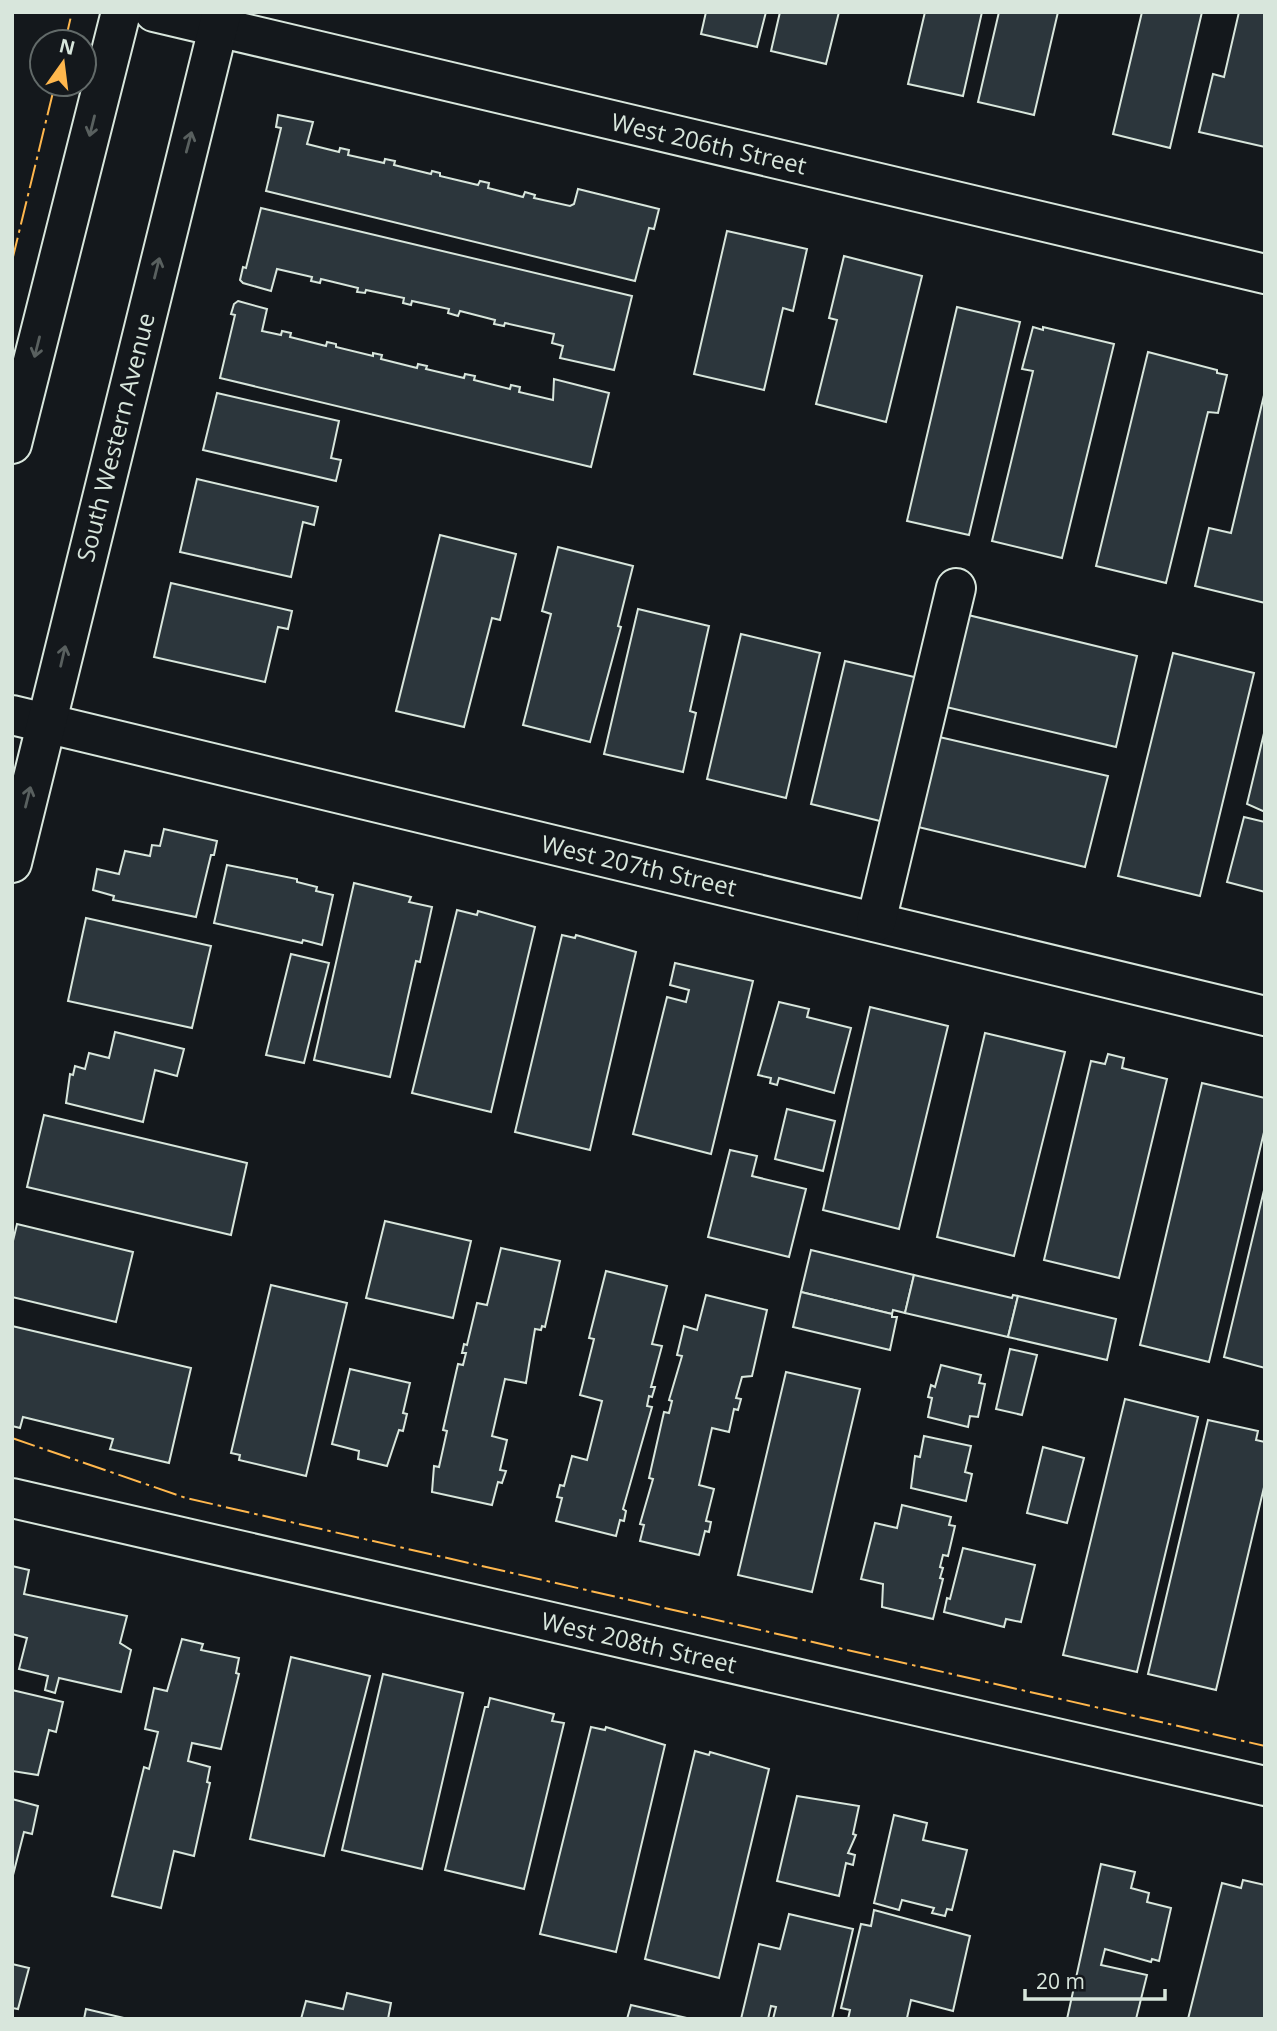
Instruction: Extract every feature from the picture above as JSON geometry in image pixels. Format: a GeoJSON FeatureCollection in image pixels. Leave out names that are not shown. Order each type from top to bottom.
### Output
{"type":"FeatureCollection","features":[{"type":"Feature","properties":{"kind":"street"},"geometry":{"type":"LineString","coordinates":[[12,444],[121,12]]}},
{"type":"Feature","properties":{"kind":"street","name":"West 206th Street"},"geometry":{"type":"LineString","coordinates":[[154,12],[220,20],[1265,274]]}},
{"type":"Feature","properties":{"kind":"street","name":"South Western Avenue"},"geometry":{"type":"LineString","coordinates":[[12,863],[29,718],[220,20]]}},
{"type":"Feature","properties":{"kind":"street"},"geometry":{"type":"LineString","coordinates":[[876,922],[956,588]]}},
{"type":"Feature","properties":{"kind":"street","name":"West 207th Street"},"geometry":{"type":"LineString","coordinates":[[29,718],[1265,1016]]}},
{"type":"Feature","properties":{"kind":"street","name":"West 208th Street"},"geometry":{"type":"LineString","coordinates":[[12,1498],[1265,1786]]}},
{"type":"Feature","properties":{"kind":"building"},"geometry":{"type":"Polygon","coordinates":[[[706,12],[766,12],[757,47],[701,34],[706,12]]]}},
{"type":"Feature","properties":{"kind":"building"},"geometry":{"type":"Polygon","coordinates":[[[780,12],[839,12],[826,64],[771,51],[780,12]]]}},
{"type":"Feature","properties":{"kind":"building"},"geometry":{"type":"Polygon","coordinates":[[[925,12],[982,12],[963,96],[908,84],[925,12]]]}},
{"type":"Feature","properties":{"kind":"building"},"geometry":{"type":"Polygon","coordinates":[[[999,12],[1058,12],[1034,115],[978,102],[999,12]]]}},
{"type":"Feature","properties":{"kind":"building"},"geometry":{"type":"Polygon","coordinates":[[[1142,12],[1202,12],[1170,148],[1113,134],[1142,12]]]}},
{"type":"Feature","properties":{"kind":"building"},"geometry":{"type":"Polygon","coordinates":[[[1239,12],[1265,12],[1265,147],[1199,132],[1213,74],[1224,77],[1239,12]]]}},
{"type":"Feature","properties":{"kind":"building"},"geometry":{"type":"Polygon","coordinates":[[[278,115],[313,122],[307,144],[339,152],[340,148],[349,150],[348,155],[384,163],[385,159],[395,161],[394,165],[431,174],[432,171],[440,173],[440,176],[478,185],[480,181],[489,183],[488,188],[523,197],[525,192],[535,195],[534,198],[570,206],[574,204],[578,189],[659,209],[654,229],[649,228],[635,281],[266,191],[281,128],[276,127],[278,115]]]}},
{"type":"Feature","properties":{"kind":"building"},"geometry":{"type":"Polygon","coordinates":[[[261,208],[632,296],[614,370],[560,358],[563,346],[552,343],[554,334],[505,323],[504,326],[494,324],[495,320],[460,311],[458,316],[448,313],[449,309],[412,301],[411,305],[403,303],[404,298],[366,290],[365,293],[357,292],[358,288],[321,279],[320,283],[311,281],[312,277],[277,269],[271,291],[243,283],[240,280],[243,267],[246,268],[261,208]]]}},
{"type":"Feature","properties":{"kind":"building"},"geometry":{"type":"Polygon","coordinates":[[[727,231],[807,249],[793,311],[783,308],[764,390],[694,374],[727,231]]]}},
{"type":"Feature","properties":{"kind":"building"},"geometry":{"type":"Polygon","coordinates":[[[844,256],[922,276],[886,422],[816,404],[837,320],[829,318],[844,256]]]}},
{"type":"Feature","properties":{"kind":"building"},"geometry":{"type":"Polygon","coordinates":[[[238,301],[267,309],[262,331],[281,335],[282,331],[291,333],[290,337],[326,346],[327,342],[336,344],[336,347],[373,356],[373,353],[382,355],[381,359],[417,368],[418,364],[427,366],[426,369],[464,378],[465,374],[475,376],[474,380],[510,389],[511,385],[520,387],[519,392],[553,400],[554,379],[609,393],[591,467],[220,378],[235,315],[231,314],[238,301]]]}},
{"type":"Feature","properties":{"kind":"building"},"geometry":{"type":"Polygon","coordinates":[[[957,307],[1020,322],[969,535],[907,521],[957,307]]]}},
{"type":"Feature","properties":{"kind":"building"},"geometry":{"type":"Polygon","coordinates":[[[1033,327],[1114,344],[1062,558],[992,541],[1033,371],[1022,369],[1033,327]]]}},
{"type":"Feature","properties":{"kind":"building"},"geometry":{"type":"Polygon","coordinates":[[[1148,352],[1227,375],[1218,413],[1208,412],[1166,583],[1096,566],[1148,352]]]}},
{"type":"Feature","properties":{"kind":"building"},"geometry":{"type":"Polygon","coordinates":[[[1265,391],[1265,603],[1195,586],[1209,528],[1231,533],[1265,391]]]}},
{"type":"Feature","properties":{"kind":"building"},"geometry":{"type":"Polygon","coordinates":[[[217,393],[339,421],[331,458],[341,460],[336,481],[203,450],[217,393]]]}},
{"type":"Feature","properties":{"kind":"building"},"geometry":{"type":"Polygon","coordinates":[[[197,479],[318,507],[314,525],[303,522],[291,577],[180,552],[197,479]]]}},
{"type":"Feature","properties":{"kind":"building"},"geometry":{"type":"Polygon","coordinates":[[[440,535],[516,554],[500,620],[492,618],[464,727],[396,711],[440,535]]]}},
{"type":"Feature","properties":{"kind":"building"},"geometry":{"type":"Polygon","coordinates":[[[558,547],[633,566],[618,626],[621,627],[590,742],[523,725],[551,614],[542,611],[558,547]]]}},
{"type":"Feature","properties":{"kind":"building"},"geometry":{"type":"Polygon","coordinates":[[[171,583],[292,611],[288,629],[278,627],[265,682],[154,657],[171,583]]]}},
{"type":"Feature","properties":{"kind":"building"},"geometry":{"type":"Polygon","coordinates":[[[638,609],[709,626],[690,711],[696,713],[683,772],[604,754],[638,609]]]}},
{"type":"Feature","properties":{"kind":"building"},"geometry":{"type":"Polygon","coordinates":[[[964,614],[1137,656],[1116,747],[942,706],[964,614]]]}},
{"type":"Feature","properties":{"kind":"building"},"geometry":{"type":"Polygon","coordinates":[[[741,634],[820,653],[786,798],[707,779],[741,634]]]}},
{"type":"Feature","properties":{"kind":"building"},"geometry":{"type":"Polygon","coordinates":[[[1173,653],[1254,673],[1200,896],[1118,876],[1173,653]]]}},
{"type":"Feature","properties":{"kind":"building"},"geometry":{"type":"Polygon","coordinates":[[[845,661],[923,679],[888,823],[811,804],[845,661]]]}},
{"type":"Feature","properties":{"kind":"building"},"geometry":{"type":"Polygon","coordinates":[[[1265,729],[1265,812],[1247,804],[1265,729]]]}},
{"type":"Feature","properties":{"kind":"building"},"geometry":{"type":"Polygon","coordinates":[[[935,736],[1108,776],[1085,867],[914,826],[935,736]]]}},
{"type":"Feature","properties":{"kind":"building"},"geometry":{"type":"Polygon","coordinates":[[[1244,817],[1265,822],[1265,892],[1227,882],[1244,817]]]}},
{"type":"Feature","properties":{"kind":"building"},"geometry":{"type":"Polygon","coordinates":[[[164,829],[217,841],[196,917],[113,900],[114,896],[93,890],[97,869],[119,874],[125,851],[150,856],[152,845],[160,846],[164,829]]]}},
{"type":"Feature","properties":{"kind":"building"},"geometry":{"type":"Polygon","coordinates":[[[227,865],[297,879],[297,882],[317,887],[316,891],[333,895],[322,945],[214,923],[227,865]]]}},
{"type":"Feature","properties":{"kind":"building"},"geometry":{"type":"Polygon","coordinates":[[[354,883],[411,897],[409,902],[432,907],[420,962],[416,961],[390,1077],[314,1060],[354,883]]]}},
{"type":"Feature","properties":{"kind":"building"},"geometry":{"type":"Polygon","coordinates":[[[457,910],[477,915],[478,911],[535,927],[491,1112],[412,1093],[457,910]]]}},
{"type":"Feature","properties":{"kind":"building"},"geometry":{"type":"Polygon","coordinates":[[[86,918],[211,946],[192,1028],[68,1001],[86,918]]]}},
{"type":"Feature","properties":{"kind":"building"},"geometry":{"type":"Polygon","coordinates":[[[562,935],[575,938],[576,935],[636,952],[590,1150],[515,1132],[562,935]]]}},
{"type":"Feature","properties":{"kind":"building"},"geometry":{"type":"Polygon","coordinates":[[[291,954],[329,963],[304,1063],[266,1055],[291,954]]]}},
{"type":"Feature","properties":{"kind":"building"},"geometry":{"type":"Polygon","coordinates":[[[675,963],[753,981],[711,1154],[633,1134],[667,997],[686,1002],[689,990],[670,985],[675,963]]]}},
{"type":"Feature","properties":{"kind":"building"},"geometry":{"type":"Polygon","coordinates":[[[779,1002],[809,1009],[807,1017],[851,1028],[834,1093],[779,1078],[777,1085],[770,1083],[771,1078],[758,1075],[779,1002]]]}},
{"type":"Feature","properties":{"kind":"building"},"geometry":{"type":"Polygon","coordinates":[[[870,1007],[948,1026],[899,1229],[823,1210],[870,1007]]]}},
{"type":"Feature","properties":{"kind":"building"},"geometry":{"type":"Polygon","coordinates":[[[115,1032],[184,1049],[177,1076],[155,1070],[143,1122],[66,1103],[70,1074],[73,1075],[75,1066],[85,1069],[89,1053],[109,1058],[115,1032]]]}},
{"type":"Feature","properties":{"kind":"building"},"geometry":{"type":"Polygon","coordinates":[[[985,1033],[1065,1052],[1014,1256],[937,1237],[985,1033]]]}},
{"type":"Feature","properties":{"kind":"building"},"geometry":{"type":"Polygon","coordinates":[[[1108,1054],[1124,1058],[1122,1068],[1167,1079],[1119,1278],[1044,1260],[1091,1061],[1105,1064],[1108,1054]]]}},
{"type":"Feature","properties":{"kind":"building"},"geometry":{"type":"Polygon","coordinates":[[[1202,1083],[1265,1098],[1265,1128],[1209,1362],[1140,1345],[1202,1083]]]}},
{"type":"Feature","properties":{"kind":"building"},"geometry":{"type":"Polygon","coordinates":[[[787,1109],[835,1121],[823,1171],[775,1159],[787,1109]]]}},
{"type":"Feature","properties":{"kind":"building"},"geometry":{"type":"Polygon","coordinates":[[[44,1115],[247,1163],[231,1235],[27,1187],[44,1115]]]}},
{"type":"Feature","properties":{"kind":"building"},"geometry":{"type":"Polygon","coordinates":[[[730,1150],[757,1156],[752,1176],[806,1189],[789,1257],[708,1237],[730,1150]]]}},
{"type":"Feature","properties":{"kind":"building"},"geometry":{"type":"Polygon","coordinates":[[[1265,1186],[1265,1368],[1224,1357],[1265,1186]]]}},
{"type":"Feature","properties":{"kind":"building"},"geometry":{"type":"Polygon","coordinates":[[[385,1221],[471,1241],[453,1318],[366,1298],[385,1221]]]}},
{"type":"Feature","properties":{"kind":"building"},"geometry":{"type":"Polygon","coordinates":[[[17,1224],[133,1252],[116,1322],[12,1297],[12,1245],[17,1224]]]}},
{"type":"Feature","properties":{"kind":"building"},"geometry":{"type":"Polygon","coordinates":[[[501,1248],[560,1261],[545,1327],[542,1326],[541,1330],[535,1329],[526,1383],[505,1379],[492,1436],[507,1440],[500,1470],[506,1471],[502,1483],[498,1482],[492,1505],[432,1492],[434,1466],[439,1467],[447,1431],[443,1430],[458,1364],[463,1365],[466,1353],[462,1353],[464,1344],[467,1345],[477,1303],[487,1305],[501,1248]]]}},
{"type":"Feature","properties":{"kind":"building"},"geometry":{"type":"Polygon","coordinates":[[[811,1250],[914,1275],[905,1313],[893,1310],[892,1314],[801,1292],[811,1250]]]}},
{"type":"Feature","properties":{"kind":"building"},"geometry":{"type":"Polygon","coordinates":[[[606,1271],[667,1286],[652,1344],[662,1346],[651,1387],[655,1387],[647,1406],[652,1407],[623,1509],[626,1511],[624,1521],[620,1520],[616,1536],[556,1521],[562,1498],[557,1497],[560,1485],[564,1486],[572,1456],[587,1460],[602,1401],[580,1395],[594,1339],[589,1338],[606,1271]]]}},
{"type":"Feature","properties":{"kind":"building"},"geometry":{"type":"Polygon","coordinates":[[[914,1275],[1012,1298],[1013,1295],[1018,1296],[1008,1337],[905,1313],[914,1275]]]}},
{"type":"Feature","properties":{"kind":"building"},"geometry":{"type":"Polygon","coordinates":[[[271,1285],[347,1303],[306,1476],[239,1460],[240,1455],[231,1453],[271,1285]]]}},
{"type":"Feature","properties":{"kind":"building"},"geometry":{"type":"Polygon","coordinates":[[[801,1292],[897,1317],[890,1350],[793,1327],[801,1292]]]}},
{"type":"Feature","properties":{"kind":"building"},"geometry":{"type":"Polygon","coordinates":[[[706,1295],[767,1310],[752,1376],[742,1377],[736,1398],[741,1399],[738,1410],[734,1409],[729,1432],[712,1428],[699,1485],[714,1489],[706,1521],[711,1522],[709,1532],[705,1531],[699,1555],[640,1541],[644,1525],[640,1524],[653,1479],[649,1478],[664,1412],[669,1413],[672,1401],[669,1400],[682,1356],[677,1355],[684,1326],[697,1330],[706,1295]]]}},
{"type":"Feature","properties":{"kind":"building"},"geometry":{"type":"Polygon","coordinates":[[[1018,1296],[1116,1319],[1107,1360],[1008,1337],[1018,1296]]]}},
{"type":"Feature","properties":{"kind":"building"},"geometry":{"type":"Polygon","coordinates":[[[12,1326],[191,1368],[169,1463],[110,1449],[113,1439],[23,1417],[20,1428],[12,1426],[12,1326]]]}},
{"type":"Feature","properties":{"kind":"building"},"geometry":{"type":"Polygon","coordinates":[[[1010,1349],[1037,1355],[1022,1415],[996,1409],[1010,1349]]]}},
{"type":"Feature","properties":{"kind":"building"},"geometry":{"type":"Polygon","coordinates":[[[941,1365],[981,1375],[979,1383],[985,1384],[978,1417],[970,1416],[968,1427],[928,1417],[932,1398],[928,1397],[931,1385],[935,1387],[941,1365]]]}},
{"type":"Feature","properties":{"kind":"building"},"geometry":{"type":"Polygon","coordinates":[[[350,1369],[410,1383],[403,1413],[407,1414],[403,1431],[399,1430],[387,1466],[358,1459],[359,1451],[332,1444],[350,1369]]]}},
{"type":"Feature","properties":{"kind":"building"},"geometry":{"type":"Polygon","coordinates":[[[786,1372],[860,1389],[812,1592],[738,1575],[786,1372]]]}},
{"type":"Feature","properties":{"kind":"building"},"geometry":{"type":"Polygon","coordinates":[[[1125,1399],[1198,1417],[1137,1672],[1063,1655],[1125,1399]]]}},
{"type":"Feature","properties":{"kind":"building"},"geometry":{"type":"Polygon","coordinates":[[[1208,1420],[1258,1431],[1256,1440],[1265,1442],[1265,1483],[1216,1690],[1148,1674],[1208,1420]]]}},
{"type":"Feature","properties":{"kind":"building"},"geometry":{"type":"Polygon","coordinates":[[[924,1436],[971,1446],[965,1472],[972,1474],[966,1501],[911,1488],[915,1456],[920,1457],[924,1436]]]}},
{"type":"Feature","properties":{"kind":"building"},"geometry":{"type":"Polygon","coordinates":[[[1043,1447],[1084,1458],[1067,1523],[1027,1513],[1043,1447]]]}},
{"type":"Feature","properties":{"kind":"building"},"geometry":{"type":"Polygon","coordinates":[[[902,1505],[951,1517],[949,1525],[955,1526],[948,1556],[943,1555],[940,1567],[943,1568],[940,1578],[943,1579],[933,1619],[882,1607],[883,1584],[861,1579],[875,1523],[897,1528],[902,1505]]]}},
{"type":"Feature","properties":{"kind":"building"},"geometry":{"type":"Polygon","coordinates":[[[963,1548],[1035,1565],[1021,1622],[1006,1619],[1004,1627],[944,1612],[963,1548]]]}},
{"type":"Feature","properties":{"kind":"building"},"geometry":{"type":"Polygon","coordinates":[[[12,1566],[29,1570],[24,1594],[127,1616],[120,1643],[131,1650],[121,1692],[59,1678],[55,1693],[45,1690],[48,1676],[19,1669],[27,1638],[12,1634],[12,1566]]]}},
{"type":"Feature","properties":{"kind":"building"},"geometry":{"type":"Polygon","coordinates":[[[182,1639],[203,1644],[201,1650],[239,1658],[236,1673],[239,1674],[221,1749],[192,1743],[188,1761],[210,1767],[207,1782],[210,1783],[194,1856],[174,1851],[161,1908],[112,1896],[144,1767],[149,1769],[158,1732],[145,1729],[154,1688],[167,1691],[182,1639]]]}},
{"type":"Feature","properties":{"kind":"building"},"geometry":{"type":"Polygon","coordinates":[[[291,1657],[370,1676],[324,1856],[250,1839],[291,1657]]]}},
{"type":"Feature","properties":{"kind":"building"},"geometry":{"type":"Polygon","coordinates":[[[383,1674],[463,1693],[422,1869],[342,1850],[383,1674]]]}},
{"type":"Feature","properties":{"kind":"building"},"geometry":{"type":"Polygon","coordinates":[[[12,1690],[63,1702],[56,1732],[49,1730],[38,1775],[12,1771],[12,1690]]]}},
{"type":"Feature","properties":{"kind":"building"},"geometry":{"type":"Polygon","coordinates":[[[490,1698],[554,1714],[552,1721],[564,1723],[524,1889],[445,1870],[485,1707],[488,1707],[490,1698]]]}},
{"type":"Feature","properties":{"kind":"building"},"geometry":{"type":"Polygon","coordinates":[[[591,1727],[605,1730],[606,1727],[665,1745],[616,1952],[540,1934],[591,1727]]]}},
{"type":"Feature","properties":{"kind":"building"},"geometry":{"type":"Polygon","coordinates":[[[695,1751],[709,1755],[710,1752],[769,1769],[719,1978],[645,1959],[695,1751]]]}},
{"type":"Feature","properties":{"kind":"building"},"geometry":{"type":"Polygon","coordinates":[[[797,1796],[859,1806],[853,1834],[856,1835],[848,1853],[855,1855],[853,1865],[846,1863],[839,1896],[777,1881],[797,1796]]]}},
{"type":"Feature","properties":{"kind":"building"},"geometry":{"type":"Polygon","coordinates":[[[12,1799],[38,1806],[32,1834],[24,1832],[12,1879],[12,1799]]]}},
{"type":"Feature","properties":{"kind":"building"},"geometry":{"type":"Polygon","coordinates":[[[894,1815],[927,1823],[923,1840],[967,1850],[952,1910],[947,1909],[945,1916],[932,1913],[934,1908],[902,1900],[899,1910],[874,1903],[894,1815]]]}},
{"type":"Feature","properties":{"kind":"building"},"geometry":{"type":"Polygon","coordinates":[[[1101,1864],[1135,1872],[1131,1888],[1149,1893],[1147,1902],[1171,1908],[1159,1961],[1152,1959],[1151,1962],[1105,1949],[1101,1965],[1147,1975],[1136,2019],[1067,2019],[1101,1864]]]}},
{"type":"Feature","properties":{"kind":"building"},"geometry":{"type":"Polygon","coordinates":[[[1243,1880],[1265,1885],[1265,2019],[1188,2019],[1222,1883],[1241,1888],[1243,1880]]]}},
{"type":"Feature","properties":{"kind":"building"},"geometry":{"type":"Polygon","coordinates":[[[874,1910],[970,1936],[953,2011],[911,2000],[907,2018],[848,2019],[850,2010],[841,2008],[861,1924],[871,1926],[874,1910]]]}},
{"type":"Feature","properties":{"kind":"building"},"geometry":{"type":"Polygon","coordinates":[[[789,1914],[853,1929],[832,2019],[773,2019],[776,2007],[771,2006],[768,2019],[741,2019],[759,1944],[780,1949],[789,1914]]]}},
{"type":"Feature","properties":{"kind":"building"},"geometry":{"type":"Polygon","coordinates":[[[12,1964],[29,1968],[18,2009],[12,2008],[12,1964]]]}},
{"type":"Feature","properties":{"kind":"building"},"geometry":{"type":"Polygon","coordinates":[[[347,1993],[391,2003],[388,2019],[301,2019],[306,2001],[343,2009],[347,1993]]]}},
{"type":"Feature","properties":{"kind":"building"},"geometry":{"type":"Polygon","coordinates":[[[631,2005],[691,2019],[627,2019],[631,2005]]]}},
{"type":"Feature","properties":{"kind":"building"},"geometry":{"type":"Polygon","coordinates":[[[86,2009],[128,2019],[84,2019],[86,2009]]]}},
{"type":"Feature","properties":{"kind":"power"},"geometry":{"type":"LineString","coordinates":[[68,28],[72,12]]}},
{"type":"Feature","properties":{"kind":"power"},"geometry":{"type":"LineString","coordinates":[[12,261],[52,98]]}},
{"type":"Feature","properties":{"kind":"power"},"geometry":{"type":"LineString","coordinates":[[12,1438],[186,1498],[1265,1746]]}}]}
